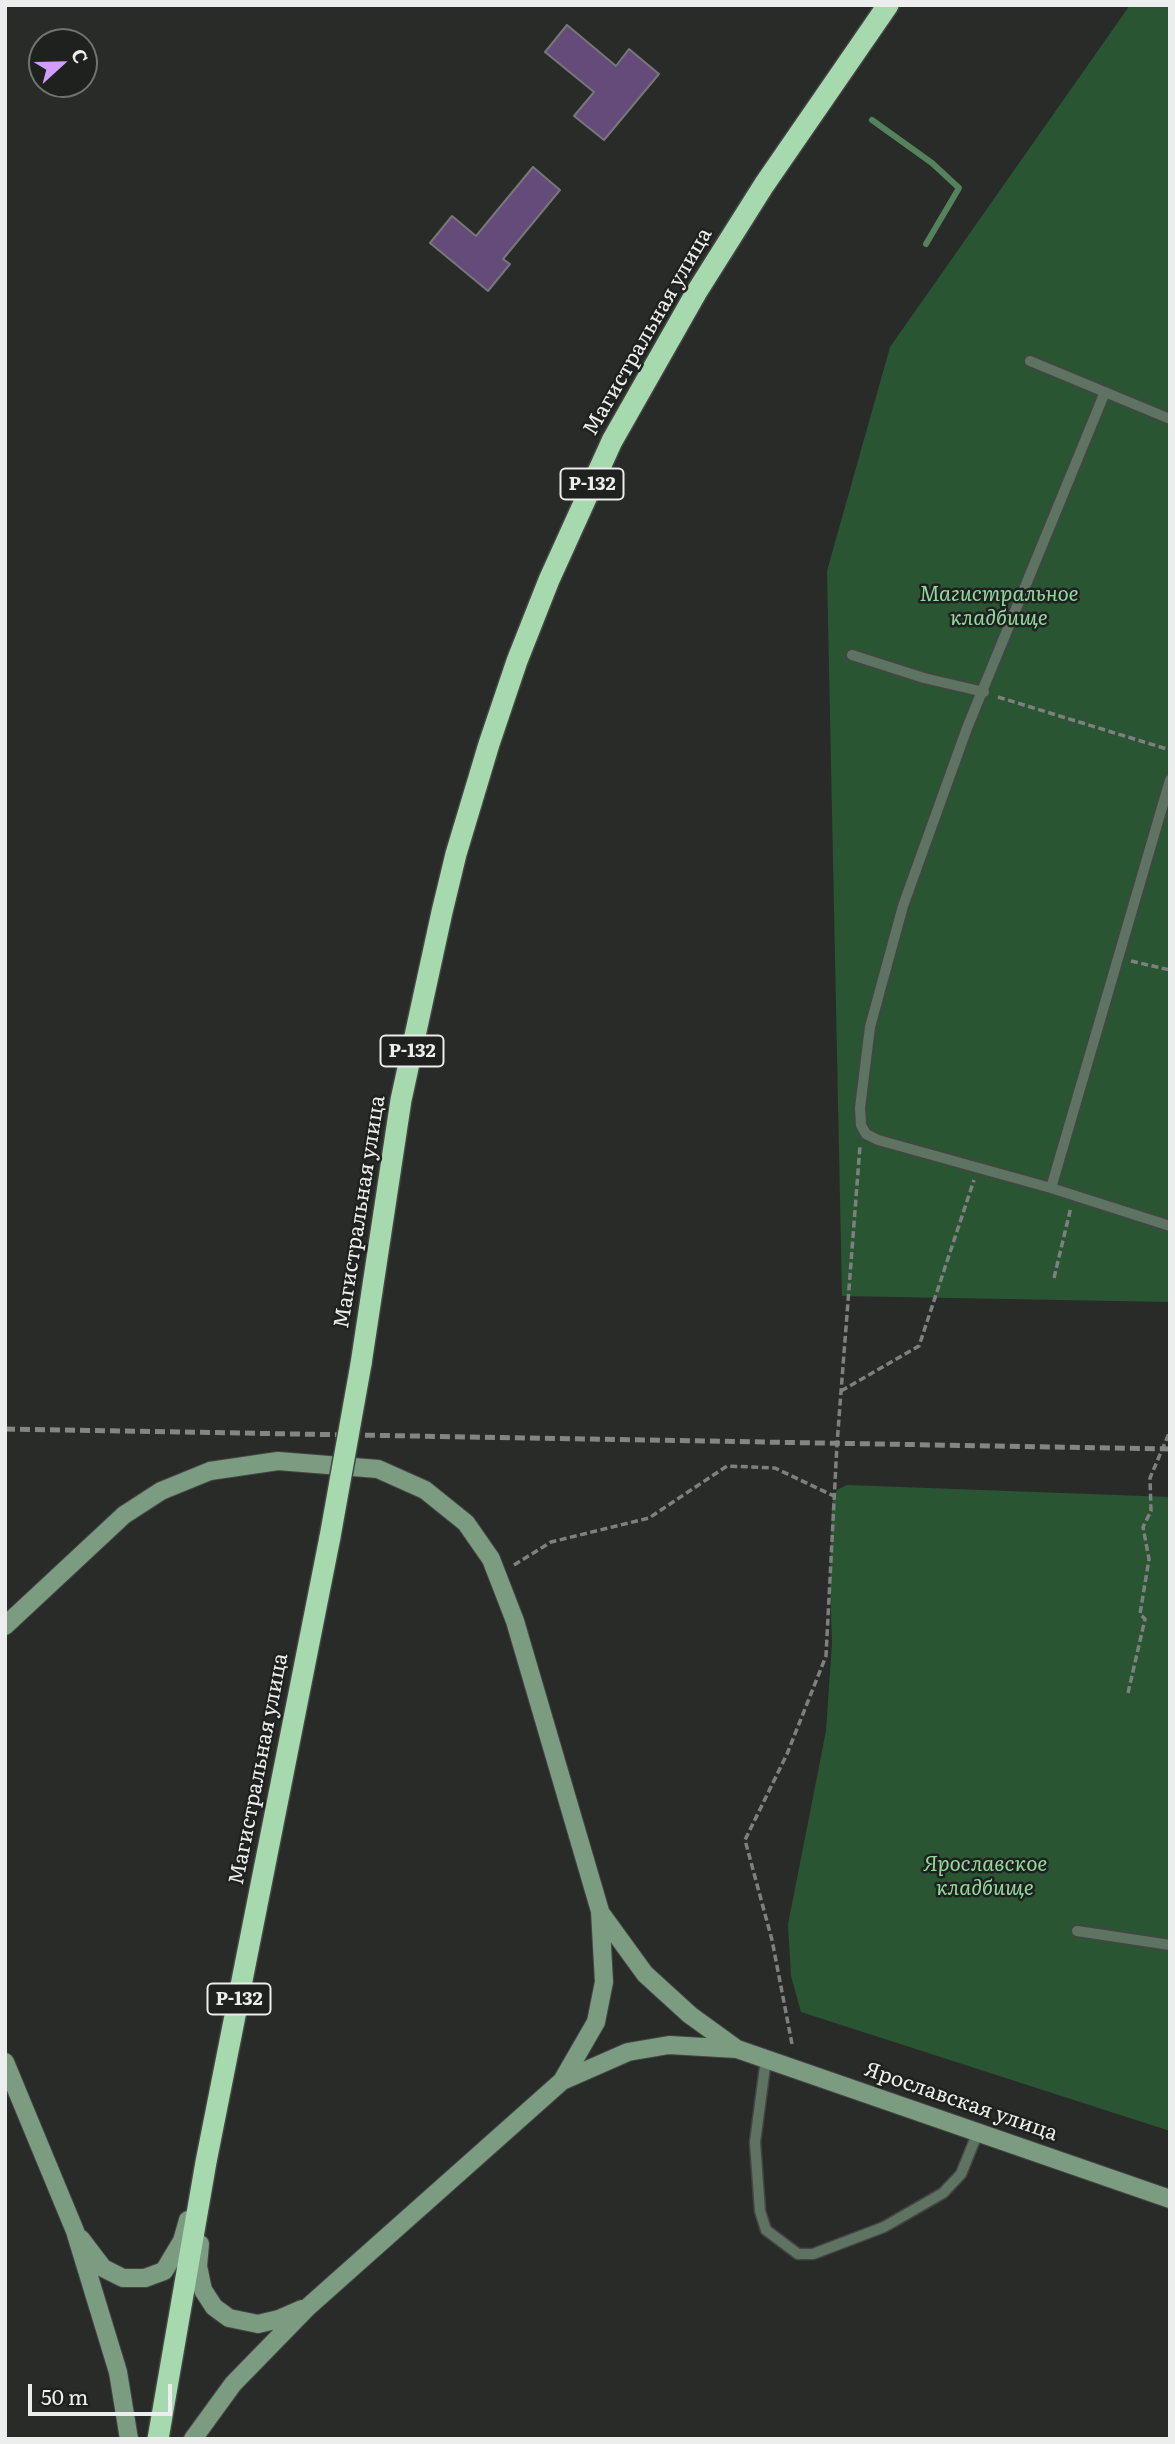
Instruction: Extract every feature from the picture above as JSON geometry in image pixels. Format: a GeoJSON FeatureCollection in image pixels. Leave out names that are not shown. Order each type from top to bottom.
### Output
{"type":"FeatureCollection","features":[{"type":"Feature","properties":{"kind":"highway","name":"Магистральная улица"},"geometry":{"type":"LineString","coordinates":[[158,2439],[206,2162],[330,1537],[361,1364],[401,1100],[442,912],[485,756],[549,580],[612,441],[696,293],[764,185],[888,5]]}},
{"type":"Feature","properties":{"kind":"main road"},"geometry":{"type":"LineString","coordinates":[[5,1626],[124,1515],[161,1491],[210,1471],[278,1461],[378,1469],[425,1490],[466,1523],[491,1559],[515,1621],[600,1911],[604,1982],[596,2021],[562,2081]]}},
{"type":"Feature","properties":{"kind":"main road"},"geometry":{"type":"LineString","coordinates":[[600,1911],[645,1974],[690,2015],[737,2049]]}},
{"type":"Feature","properties":{"kind":"main road"},"geometry":{"type":"LineString","coordinates":[[193,2439],[233,2384],[308,2307],[562,2081],[628,2052],[669,2045],[737,2049]]}},
{"type":"Feature","properties":{"kind":"main road","name":"Ярославская улица"},"geometry":{"type":"LineString","coordinates":[[737,2049],[1170,2199]]}},
{"type":"Feature","properties":{"kind":"main road"},"geometry":{"type":"LineString","coordinates":[[5,2062],[75,2231],[118,2372],[129,2439]]}},
{"type":"Feature","properties":{"kind":"main road"},"geometry":{"type":"LineString","coordinates":[[75,2231],[103,2267],[123,2278],[145,2278],[164,2271],[182,2242],[206,2162]]}},
{"type":"Feature","properties":{"kind":"main road"},"geometry":{"type":"LineString","coordinates":[[206,2162],[198,2266],[203,2290],[214,2307],[229,2318],[258,2324],[308,2307]]}},
{"type":"Feature","properties":{"kind":"lane"},"geometry":{"type":"LineString","coordinates":[[1030,361],[1170,419]]}},
{"type":"Feature","properties":{"kind":"lane"},"geometry":{"type":"LineString","coordinates":[[1105,392],[967,728],[903,906],[870,1027],[860,1108],[861,1125],[866,1134],[878,1140],[1051,1188],[1170,1226]]}},
{"type":"Feature","properties":{"kind":"lane"},"geometry":{"type":"LineString","coordinates":[[852,654],[924,678],[984,692]]}},
{"type":"Feature","properties":{"kind":"lane"},"geometry":{"type":"LineString","coordinates":[[1051,1188],[1170,780]]}},
{"type":"Feature","properties":{"kind":"lane"},"geometry":{"type":"LineString","coordinates":[[1077,1931],[1170,1945]]}},
{"type":"Feature","properties":{"kind":"lane"},"geometry":{"type":"LineString","coordinates":[[766,2059],[755,2142],[760,2211],[766,2230],[798,2254],[813,2254],[884,2227],[943,2193],[961,2174],[978,2132]]}},
{"type":"Feature","properties":{"kind":"path"},"geometry":{"type":"LineString","coordinates":[[984,692],[1170,750]]}},
{"type":"Feature","properties":{"kind":"path"},"geometry":{"type":"LineString","coordinates":[[1117,958],[1170,970]]}},
{"type":"Feature","properties":{"kind":"path"},"geometry":{"type":"LineString","coordinates":[[792,2044],[772,1940],[745,1840],[787,1754],[826,1656],[834,1496],[861,1125]]}},
{"type":"Feature","properties":{"kind":"path"},"geometry":{"type":"LineString","coordinates":[[841,1391],[919,1346],[978,1168]]}},
{"type":"Feature","properties":{"kind":"path"},"geometry":{"type":"LineString","coordinates":[[1054,1278],[1074,1195]]}},
{"type":"Feature","properties":{"kind":"path"},"geometry":{"type":"LineString","coordinates":[[1128,1693],[1145,1619],[1140,1614],[1149,1559],[1143,1527],[1152,1511],[1150,1478],[1170,1431]]}},
{"type":"Feature","properties":{"kind":"path"},"geometry":{"type":"LineString","coordinates":[[514,1565],[551,1542],[649,1518],[727,1466],[775,1468],[834,1496]]}},
{"type":"Feature","properties":{"kind":"green space","name":"Магистральное кладбище"},"geometry":{"type":"Polygon","coordinates":[[[1130,5],[1170,5],[1170,1302],[842,1296],[827,571],[890,347],[1130,5]]]}},
{"type":"Feature","properties":{"kind":"green space","name":"Ярославское кладбище"},"geometry":{"type":"Polygon","coordinates":[[[847,1485],[1170,1497],[1170,2131],[801,2012],[791,1976],[788,1924],[826,1731],[832,1643],[832,1503],[837,1490],[847,1485]]]}},
{"type":"Feature","properties":{"kind":"building"},"geometry":{"type":"Polygon","coordinates":[[[567,25],[616,66],[629,49],[659,74],[604,140],[574,116],[594,92],[545,52],[567,25]]]}},
{"type":"Feature","properties":{"kind":"building"},"geometry":{"type":"Polygon","coordinates":[[[533,167],[560,190],[503,259],[510,264],[488,291],[430,243],[452,216],[476,236],[533,167]]]}},
{"type":"Feature","properties":{"kind":"waterway"},"geometry":{"type":"LineString","coordinates":[[872,120],[932,163],[959,188],[926,244]]}},
{"type":"Feature","properties":{"kind":"railway"},"geometry":{"type":"LineString","coordinates":[[5,1429],[1170,1449]]}}]}
